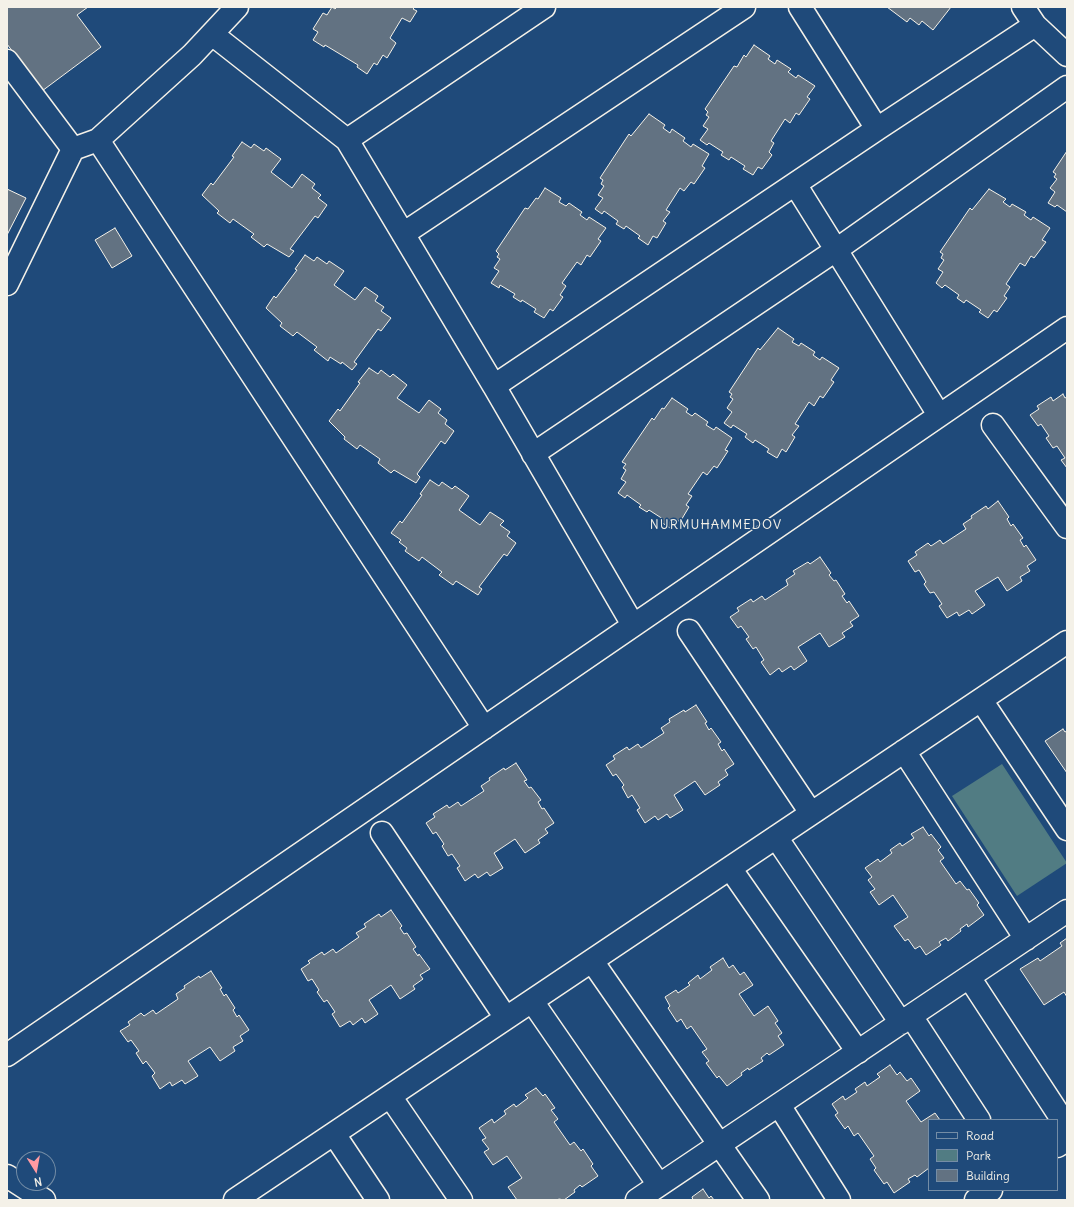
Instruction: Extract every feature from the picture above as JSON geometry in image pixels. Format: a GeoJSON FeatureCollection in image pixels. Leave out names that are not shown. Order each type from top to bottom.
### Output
{"type":"FeatureCollection","features":[{"type":"Feature","properties":{"kind":"street"},"geometry":{"type":"LineString","coordinates":[[7,284],[73,149],[98,140],[192,55],[237,7]]}},
{"type":"Feature","properties":{"kind":"street"},"geometry":{"type":"LineString","coordinates":[[347,140],[544,7]]}},
{"type":"Feature","properties":{"kind":"street"},"geometry":{"type":"LineString","coordinates":[[403,234],[744,7]]}},
{"type":"Feature","properties":{"kind":"street"},"geometry":{"type":"LineString","coordinates":[[800,7],[877,129]]}},
{"type":"Feature","properties":{"kind":"street"},"geometry":{"type":"LineString","coordinates":[[1023,7],[1035,25],[1067,55]]}},
{"type":"Feature","properties":{"kind":"street"},"geometry":{"type":"LineString","coordinates":[[494,386],[1035,25]]}},
{"type":"Feature","properties":{"kind":"street"},"geometry":{"type":"LineString","coordinates":[[212,34],[347,140],[494,386],[633,625]]}},
{"type":"Feature","properties":{"kind":"street"},"geometry":{"type":"LineString","coordinates":[[7,61],[73,149]]}},
{"type":"Feature","properties":{"kind":"street"},"geometry":{"type":"LineString","coordinates":[[533,454],[836,250],[1067,87]]}},
{"type":"Feature","properties":{"kind":"street"},"geometry":{"type":"LineString","coordinates":[[98,140],[484,728]]}},
{"type":"Feature","properties":{"kind":"street"},"geometry":{"type":"LineString","coordinates":[[795,184],[939,415]]}},
{"type":"Feature","properties":{"kind":"street"},"geometry":{"type":"LineString","coordinates":[[7,1055],[1067,328]]}},
{"type":"Feature","properties":{"kind":"street"},"geometry":{"type":"LineString","coordinates":[[993,425],[1067,527]]}},
{"type":"Feature","properties":{"kind":"street"},"geometry":{"type":"LineString","coordinates":[[689,631],[811,813]]}},
{"type":"Feature","properties":{"kind":"street"},"geometry":{"type":"LineString","coordinates":[[235,1200],[1067,642]]}},
{"type":"Feature","properties":{"kind":"street"},"geometry":{"type":"LineString","coordinates":[[981,700],[1067,829]]}},
{"type":"Feature","properties":{"kind":"street"},"geometry":{"type":"LineString","coordinates":[[904,751],[1026,939]]}},
{"type":"Feature","properties":{"kind":"street"},"geometry":{"type":"LineString","coordinates":[[382,834],[506,1018]]}},
{"type":"Feature","properties":{"kind":"street"},"geometry":{"type":"LineString","coordinates":[[776,837],[978,1119]]}},
{"type":"Feature","properties":{"kind":"street"},"geometry":{"type":"LineString","coordinates":[[730,868],[858,1052]]}},
{"type":"Feature","properties":{"kind":"street"},"geometry":{"type":"LineString","coordinates":[[637,1200],[1067,911]]}},
{"type":"Feature","properties":{"kind":"street"},"geometry":{"type":"LineString","coordinates":[[592,961],[758,1200]]}},
{"type":"Feature","properties":{"kind":"street"},"geometry":{"type":"LineString","coordinates":[[969,977],[1067,1127]]}},
{"type":"Feature","properties":{"kind":"street"},"geometry":{"type":"LineString","coordinates":[[532,1002],[659,1185]]}},
{"type":"Feature","properties":{"kind":"street"},"geometry":{"type":"LineString","coordinates":[[390,1096],[461,1200]]}},
{"type":"Feature","properties":{"kind":"street"},"geometry":{"type":"LineString","coordinates":[[779,1105],[839,1200]]}},
{"type":"Feature","properties":{"kind":"street"},"geometry":{"type":"LineString","coordinates":[[334,1134],[378,1200]]}},
{"type":"Feature","properties":{"kind":"street"},"geometry":{"type":"LineString","coordinates":[[1058,1145],[1067,1140]]}},
{"type":"Feature","properties":{"kind":"street"},"geometry":{"type":"LineString","coordinates":[[7,1176],[44,1200]]}},
{"type":"Feature","properties":{"kind":"street"},"geometry":{"type":"LineString","coordinates":[[976,1200],[990,1191]]}},
{"type":"Feature","properties":{"kind":"green space"},"geometry":{"type":"Polygon","coordinates":[[[1002,764],[1067,863],[1017,896],[952,796],[1002,764]]]}},
{"type":"Feature","properties":{"kind":"building"},"geometry":{"type":"Polygon","coordinates":[[[7,7],[88,7],[77,15],[101,47],[42,91],[7,44],[7,7]]]}},
{"type":"Feature","properties":{"kind":"building"},"geometry":{"type":"Polygon","coordinates":[[[332,7],[335,9],[337,7],[415,7],[413,9],[417,11],[410,22],[402,18],[390,38],[396,43],[387,58],[383,55],[377,65],[374,63],[367,74],[357,67],[358,65],[325,45],[324,47],[313,40],[318,32],[313,29],[323,13],[327,15],[332,7]]]}},
{"type":"Feature","properties":{"kind":"building"},"geometry":{"type":"Polygon","coordinates":[[[887,7],[951,7],[933,30],[922,21],[919,25],[910,18],[907,22],[887,7]]]}},
{"type":"Feature","properties":{"kind":"building"},"geometry":{"type":"Polygon","coordinates":[[[754,45],[770,56],[768,59],[775,64],[777,60],[791,69],[788,72],[796,78],[798,75],[815,86],[807,97],[810,99],[799,115],[796,113],[790,123],[785,119],[771,141],[774,143],[769,152],[772,155],[762,169],[758,167],[753,175],[743,169],[745,166],[731,157],[729,160],[721,155],[723,152],[709,143],[707,145],[700,140],[708,129],[703,126],[709,117],[706,115],[708,112],[705,109],[734,66],[737,67],[744,55],[746,57],[754,45]]]}},
{"type":"Feature","properties":{"kind":"building"},"geometry":{"type":"Polygon","coordinates":[[[649,114],[665,125],[663,128],[670,133],[672,129],[685,138],[683,141],[691,147],[693,144],[709,154],[702,166],[705,168],[694,184],[691,182],[684,191],[680,188],[666,210],[670,212],[663,221],[666,223],[657,238],[653,236],[648,245],[638,238],[640,236],[626,226],[624,229],[616,224],[618,221],[604,211],[602,214],[595,209],[603,198],[598,195],[604,186],[601,184],[603,180],[600,178],[629,134],[631,136],[649,114]]]}},
{"type":"Feature","properties":{"kind":"building"},"geometry":{"type":"Polygon","coordinates":[[[242,142],[251,148],[254,144],[264,151],[266,148],[281,159],[271,172],[292,188],[302,174],[315,184],[312,188],[321,195],[318,198],[327,205],[318,218],[315,216],[290,249],[294,251],[289,257],[267,244],[264,247],[251,237],[254,234],[233,219],[230,223],[217,213],[219,211],[202,195],[211,183],[213,185],[234,157],[232,156],[242,142]]]}},
{"type":"Feature","properties":{"kind":"building"},"geometry":{"type":"Polygon","coordinates":[[[1067,151],[1067,212],[1057,205],[1055,207],[1048,203],[1055,192],[1050,188],[1057,179],[1054,177],[1056,174],[1053,172],[1067,151]]]}},
{"type":"Feature","properties":{"kind":"building"},"geometry":{"type":"Polygon","coordinates":[[[545,188],[561,198],[559,202],[566,206],[569,203],[582,212],[580,215],[587,220],[589,217],[606,228],[598,239],[601,241],[590,257],[587,255],[581,265],[577,262],[562,283],[566,286],[560,295],[563,297],[553,311],[550,309],[544,318],[534,312],[536,309],[522,300],[521,302],[513,297],[515,294],[500,285],[499,288],[491,283],[499,271],[494,268],[500,259],[497,257],[499,254],[496,251],[525,208],[528,209],[536,198],[538,199],[545,188]]]}},
{"type":"Feature","properties":{"kind":"building"},"geometry":{"type":"Polygon","coordinates":[[[7,189],[26,198],[7,235],[7,189]]]}},
{"type":"Feature","properties":{"kind":"building"},"geometry":{"type":"Polygon","coordinates":[[[989,189],[1006,199],[1003,202],[1010,207],[1012,204],[1026,212],[1024,215],[1031,220],[1033,217],[1050,228],[1042,240],[1046,242],[1034,258],[1031,256],[1025,266],[1020,263],[1006,284],[1010,287],[1004,296],[1007,298],[997,312],[994,310],[988,318],[979,312],[981,310],[966,300],[964,303],[957,298],[959,295],[945,285],[942,288],[936,283],[943,272],[938,269],[944,260],[941,258],[943,254],[940,252],[970,208],[972,210],[989,189]]]}},
{"type":"Feature","properties":{"kind":"building"},"geometry":{"type":"Polygon","coordinates":[[[115,228],[132,256],[112,268],[95,240],[115,228]]]}},
{"type":"Feature","properties":{"kind":"building"},"geometry":{"type":"Polygon","coordinates":[[[305,255],[314,261],[317,257],[327,264],[329,261],[344,271],[334,285],[355,300],[365,287],[378,296],[375,301],[384,307],[381,311],[391,318],[381,331],[378,329],[354,362],[357,364],[352,370],[342,362],[341,364],[330,357],[328,361],[314,350],[317,347],[297,332],[293,336],[280,326],[282,323],[266,308],[274,296],[276,298],[297,270],[295,269],[305,255]]]}},
{"type":"Feature","properties":{"kind":"building"},"geometry":{"type":"Polygon","coordinates":[[[778,328],[794,339],[792,342],[799,346],[801,343],[815,352],[813,355],[820,360],[822,357],[839,368],[831,380],[834,382],[823,398],[820,396],[814,406],[809,402],[795,424],[799,426],[792,435],[795,437],[786,452],[782,449],[777,458],[767,452],[769,449],[755,440],[753,443],[745,437],[747,434],[733,425],[731,428],[724,423],[732,412],[727,408],[733,399],[730,397],[732,394],[729,392],[758,348],[760,350],[778,328]]]}},
{"type":"Feature","properties":{"kind":"building"},"geometry":{"type":"Polygon","coordinates":[[[369,368],[378,374],[381,370],[390,377],[393,374],[407,385],[397,398],[419,413],[429,400],[441,409],[438,413],[447,420],[445,424],[454,431],[445,444],[441,441],[417,474],[420,477],[416,483],[394,470],[391,473],[378,463],[380,459],[360,445],[357,449],[344,439],[345,437],[329,421],[338,409],[340,411],[360,383],[358,382],[369,368]]]}},
{"type":"Feature","properties":{"kind":"building"},"geometry":{"type":"Polygon","coordinates":[[[1063,394],[1065,398],[1067,397],[1067,468],[1061,460],[1065,458],[1057,446],[1053,448],[1046,438],[1049,436],[1041,424],[1038,426],[1030,415],[1039,409],[1037,406],[1051,397],[1053,401],[1063,394]]]}},
{"type":"Feature","properties":{"kind":"building"},"geometry":{"type":"Polygon","coordinates":[[[672,398],[688,409],[686,412],[692,416],[695,413],[708,422],[706,425],[714,430],[716,427],[732,438],[725,450],[728,451],[717,468],[714,466],[707,475],[703,472],[688,494],[692,496],[686,505],[689,507],[680,522],[676,519],[670,528],[661,522],[663,519],[649,510],[647,512],[639,507],[641,505],[627,495],[625,498],[618,493],[626,482],[621,479],[626,470],[623,468],[626,464],[622,462],[652,418],[654,420],[662,408],[664,409],[672,398]]]}},
{"type":"Feature","properties":{"kind":"building"},"geometry":{"type":"Polygon","coordinates":[[[430,480],[439,486],[442,482],[452,489],[455,486],[469,496],[459,510],[480,525],[490,512],[504,521],[500,525],[510,532],[507,536],[516,543],[507,556],[504,554],[479,587],[482,589],[478,595],[456,581],[453,585],[439,575],[442,572],[422,557],[419,561],[405,551],[407,548],[399,542],[401,540],[391,533],[400,521],[402,523],[422,495],[420,494],[430,480]]]}},
{"type":"Feature","properties":{"kind":"building"},"geometry":{"type":"Polygon","coordinates":[[[998,501],[1009,517],[1007,519],[1011,526],[1013,524],[1023,538],[1020,540],[1024,547],[1026,545],[1036,560],[1027,566],[1030,571],[1020,577],[1022,581],[1007,591],[998,577],[975,591],[985,605],[972,614],[969,610],[959,616],[957,612],[947,618],[939,606],[942,604],[934,592],[930,593],[924,584],[926,582],[919,570],[915,572],[908,561],[917,555],[915,552],[928,543],[931,546],[940,540],[943,544],[966,529],[963,524],[972,518],[971,516],[986,506],[988,509],[998,501]]]}},
{"type":"Feature","properties":{"kind":"building"},"geometry":{"type":"Polygon","coordinates":[[[820,557],[831,573],[829,575],[834,581],[836,580],[845,594],[842,596],[847,603],[849,601],[859,616],[850,622],[853,626],[842,633],[845,637],[829,647],[820,633],[798,647],[807,661],[794,670],[791,666],[782,672],[779,668],[770,675],[761,662],[764,660],[756,647],[753,649],[746,639],[749,637],[741,626],[738,628],[730,617],[739,611],[737,608],[751,599],[753,602],[762,596],[765,600],[788,585],[786,580],[795,574],[793,571],[808,562],[810,564],[820,557]]]}},
{"type":"Feature","properties":{"kind":"building"},"geometry":{"type":"Polygon","coordinates":[[[696,705],[707,722],[705,723],[709,730],[711,728],[721,742],[718,744],[722,751],[724,749],[734,764],[725,770],[728,775],[718,782],[720,785],[705,795],[695,781],[674,795],[683,810],[670,818],[667,814],[658,820],[655,816],[645,823],[637,810],[640,808],[632,795],[628,798],[622,787],[624,785],[616,774],[613,776],[606,765],[615,759],[613,756],[627,747],[629,750],[638,744],[641,748],[664,733],[661,728],[670,722],[669,719],[696,705]]]}},
{"type":"Feature","properties":{"kind":"building"},"geometry":{"type":"Polygon","coordinates":[[[1063,729],[1065,732],[1067,731],[1067,773],[1045,741],[1063,729]]]}},
{"type":"Feature","properties":{"kind":"building"},"geometry":{"type":"Polygon","coordinates":[[[516,763],[527,780],[524,781],[529,788],[531,787],[541,800],[538,802],[554,823],[545,829],[548,833],[538,840],[540,843],[525,853],[515,839],[494,853],[503,868],[490,876],[487,872],[478,878],[475,874],[465,881],[457,868],[460,866],[452,854],[448,856],[442,846],[444,844],[436,832],[433,834],[426,823],[435,817],[433,814],[447,805],[449,808],[458,802],[461,806],[484,791],[481,786],[490,780],[489,778],[504,768],[505,770],[516,763]]]}},
{"type":"Feature","properties":{"kind":"building"},"geometry":{"type":"Polygon","coordinates":[[[923,827],[929,836],[931,834],[941,847],[938,850],[944,858],[940,861],[956,884],[960,881],[967,890],[969,889],[979,903],[977,905],[984,915],[968,927],[967,924],[960,929],[961,931],[948,941],[946,938],[939,942],[941,945],[926,955],[920,946],[915,949],[908,939],[905,941],[894,926],[908,917],[893,895],[879,905],[870,892],[875,889],[868,880],[872,877],[865,868],[878,859],[880,862],[892,853],[890,850],[900,843],[902,846],[914,838],[911,834],[923,827]]]}},
{"type":"Feature","properties":{"kind":"building"},"geometry":{"type":"Polygon","coordinates":[[[391,910],[402,926],[400,928],[404,934],[407,933],[416,947],[413,949],[418,956],[419,954],[430,969],[420,975],[423,979],[413,986],[415,989],[400,999],[391,985],[369,1000],[378,1014],[365,1023],[362,1018],[353,1025],[350,1021],[340,1027],[332,1014],[335,1012],[327,1000],[324,1002],[317,992],[319,990],[312,979],[308,981],[301,969],[310,963],[308,961],[322,952],[324,955],[333,949],[336,953],[359,937],[356,933],[366,927],[364,924],[379,914],[381,917],[391,910]]]}},
{"type":"Feature","properties":{"kind":"building"},"geometry":{"type":"Polygon","coordinates":[[[1067,938],[1067,997],[1064,992],[1044,1005],[1020,969],[1038,958],[1040,961],[1062,946],[1060,943],[1067,938]]]}},
{"type":"Feature","properties":{"kind":"building"},"geometry":{"type":"Polygon","coordinates":[[[723,958],[729,968],[733,965],[740,975],[744,972],[753,985],[739,994],[754,1016],[768,1006],[778,1021],[775,1023],[782,1033],[778,1036],[784,1045],[769,1055],[767,1053],[761,1058],[763,1061],[749,1070],[748,1068],[741,1073],[742,1075],[727,1086],[719,1076],[717,1078],[706,1063],[709,1061],[702,1052],[707,1049],[691,1026],[687,1029],[681,1019],[677,1022],[668,1008],[670,1006],[665,997],[676,990],[678,993],[690,985],[688,983],[698,975],[700,979],[712,970],[710,967],[723,958]]]}},
{"type":"Feature","properties":{"kind":"building"},"geometry":{"type":"Polygon","coordinates":[[[211,971],[222,988],[220,989],[224,996],[226,994],[235,1008],[233,1010],[237,1017],[239,1015],[249,1030],[240,1036],[243,1041],[233,1047],[235,1051],[220,1061],[210,1047],[188,1061],[198,1076],[185,1084],[182,1080],[172,1086],[170,1082],[160,1089],[152,1076],[155,1073],[146,1061],[143,1064],[136,1053],[139,1051],[131,1040],[128,1042],[120,1031],[130,1025],[128,1022],[141,1013],[144,1016],[153,1010],[156,1014],[178,999],[176,994],[185,988],[184,986],[199,976],[200,978],[211,971]]]}},
{"type":"Feature","properties":{"kind":"building"},"geometry":{"type":"Polygon","coordinates":[[[890,1065],[897,1075],[900,1072],[907,1081],[911,1078],[920,1091],[906,1101],[921,1122],[935,1113],[939,1119],[928,1119],[928,1169],[917,1177],[915,1175],[908,1179],[910,1182],[894,1193],[887,1182],[884,1184],[874,1170],[876,1168],[870,1159],[874,1156],[858,1133],[854,1136],[848,1126],[845,1129],[835,1115],[838,1113],[832,1104],[843,1096],[845,1100],[857,1092],[855,1089],[865,1082],[867,1086],[880,1077],[877,1074],[890,1065]]]}},
{"type":"Feature","properties":{"kind":"building"},"geometry":{"type":"Polygon","coordinates":[[[536,1088],[543,1096],[545,1094],[555,1108],[551,1110],[558,1119],[554,1122],[570,1145],[574,1142],[581,1151],[583,1149],[593,1164],[591,1166],[598,1176],[582,1187],[580,1185],[574,1190],[575,1192],[564,1200],[517,1200],[508,1187],[522,1178],[507,1156],[493,1165],[484,1152],[489,1149],[482,1140],[486,1138],[479,1128],[492,1119],[494,1123],[506,1114],[504,1111],[514,1104],[516,1107],[528,1098],[525,1095],[536,1088]]]}},
{"type":"Feature","properties":{"kind":"building"},"geometry":{"type":"Polygon","coordinates":[[[703,1189],[709,1198],[711,1196],[714,1200],[693,1200],[692,1197],[703,1189]]]}},
{"type":"Feature","properties":{"kind":"district","name":"NURMUHAMMEDOV"},"geometry":{"type":"Point","coordinates":[716,525]}}]}
